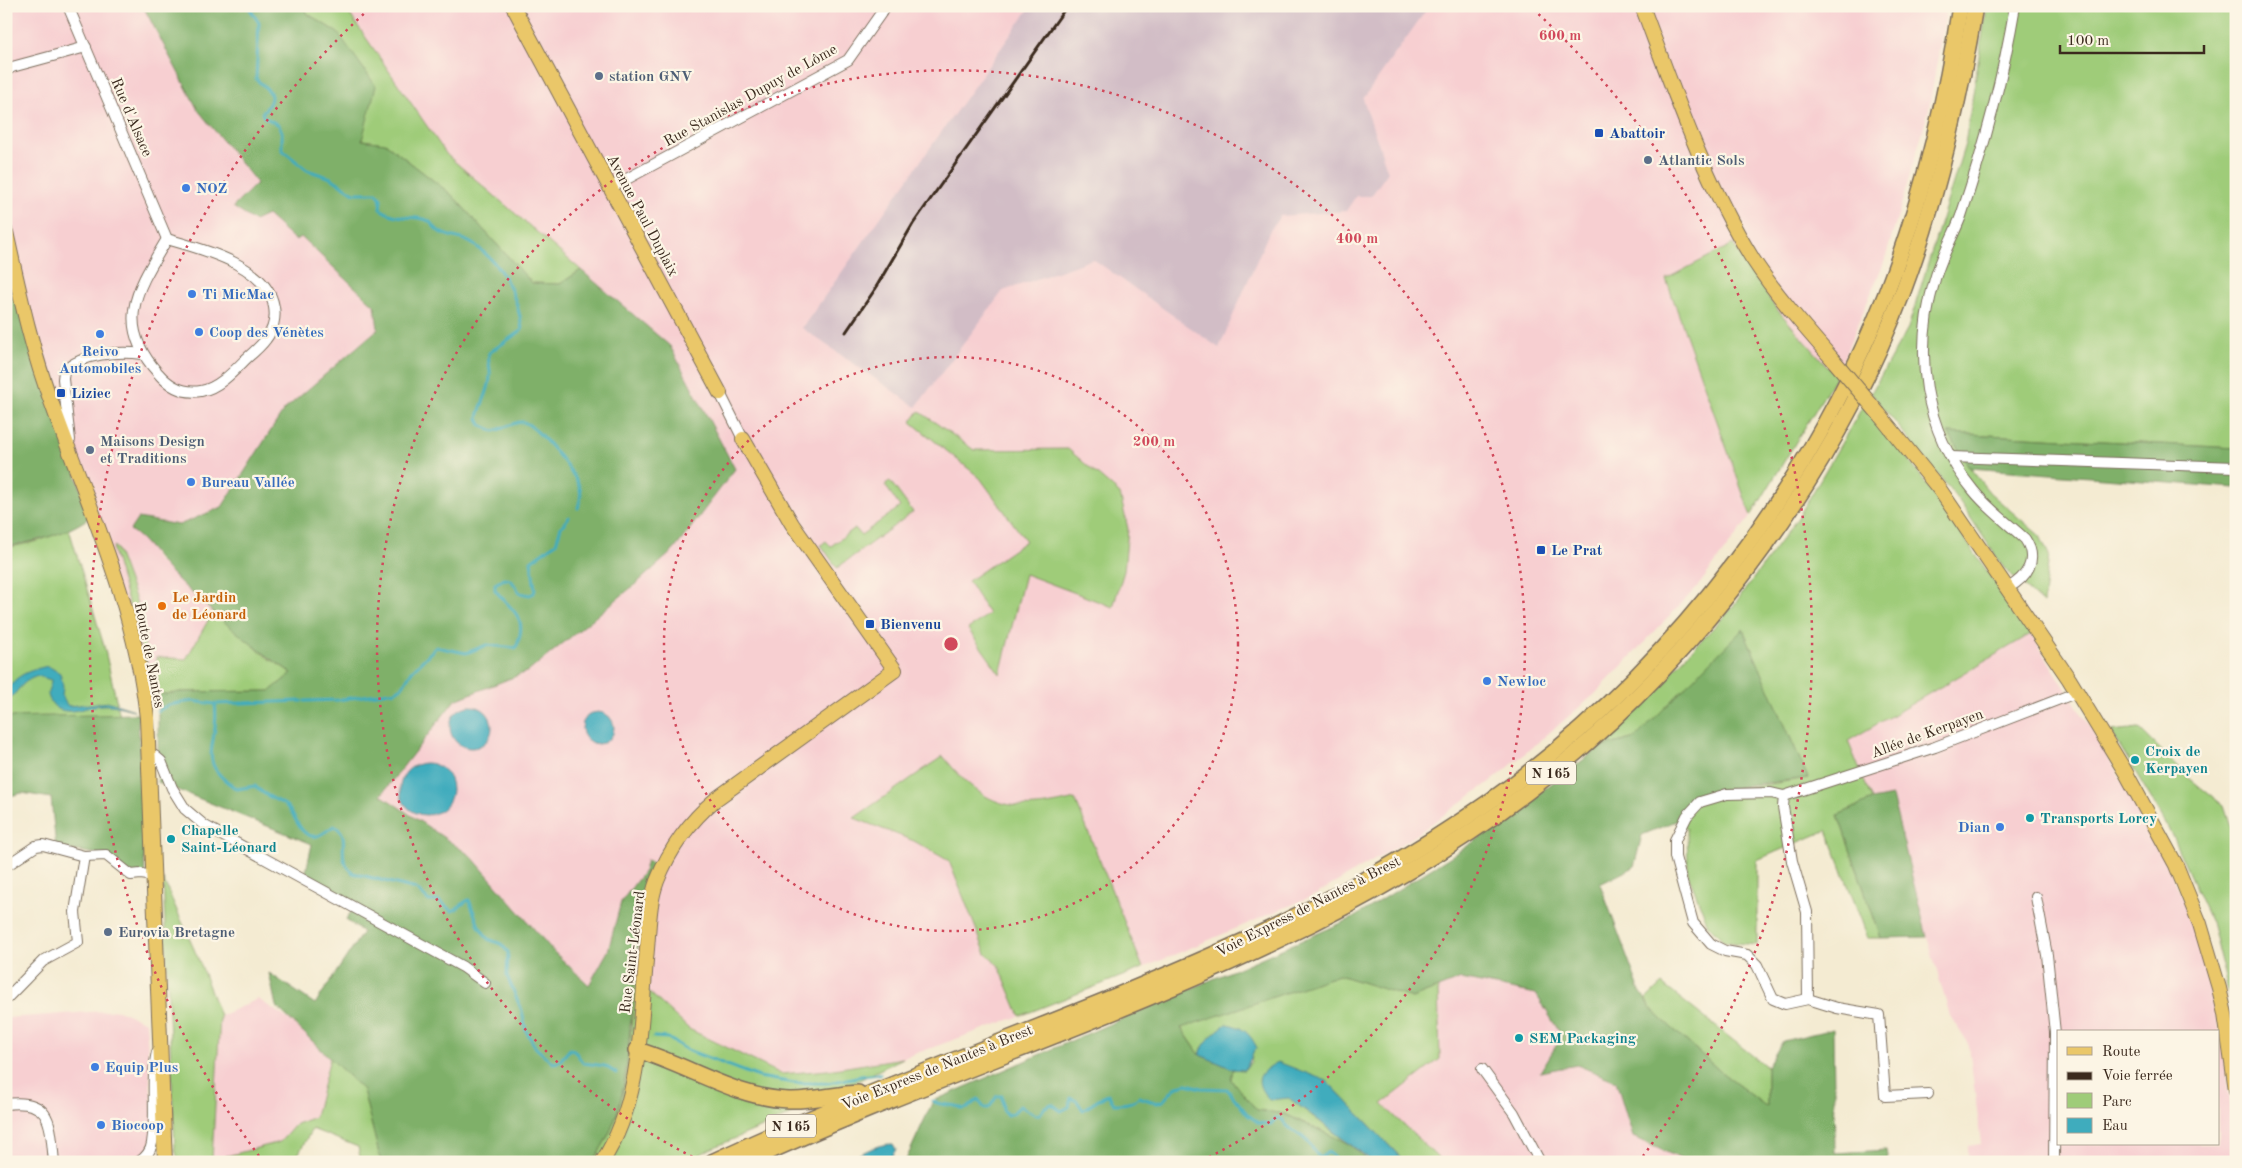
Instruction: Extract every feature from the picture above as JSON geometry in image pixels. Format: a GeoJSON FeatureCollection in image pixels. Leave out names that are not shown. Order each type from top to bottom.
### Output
{"type":"FeatureCollection","features":[{"type":"Feature","properties":{"kind":"highway","name":"Voie Express de Nantes à Brest"},"geometry":{"type":"LineString","coordinates":[[712,1162],[872,1093],[1190,964],[1277,925],[1344,891],[1440,836],[1515,783],[1550,755],[1624,688],[1676,634],[1754,536],[1806,456],[1842,390],[1881,306],[1910,225],[1941,111],[1960,6]]}},
{"type":"Feature","properties":{"kind":"highway","name":"Voie Express de Nantes à Brest"},"geometry":{"type":"LineString","coordinates":[[746,1162],[842,1120],[1174,987],[1282,938],[1344,907],[1439,852],[1509,806],[1560,766],[1622,710],[1681,650],[1707,620],[1764,546],[1817,466],[1870,367],[1900,300],[1937,186],[1962,82],[1975,6]]}},
{"type":"Feature","properties":{"kind":"highway"},"geometry":{"type":"LineString","coordinates":[[637,1050],[657,1056],[742,1091],[765,1097],[789,1100],[872,1093]]}},
{"type":"Feature","properties":{"kind":"main road","name":"Avenue Paul Duplaix"},"geometry":{"type":"LineString","coordinates":[[513,6],[720,393]]}},
{"type":"Feature","properties":{"kind":"main road"},"geometry":{"type":"LineString","coordinates":[[1642,6],[1690,130],[1735,229],[1774,289],[1940,490],[2078,692],[2126,772],[2176,865],[2192,903],[2219,988],[2225,1014],[2236,1090]]}},
{"type":"Feature","properties":{"kind":"main road","name":"Route de Nantes"},"geometry":{"type":"LineString","coordinates":[[6,232],[36,352],[51,402],[103,537],[124,604],[139,666],[147,718],[165,1162]]}},
{"type":"Feature","properties":{"kind":"main road","name":"Rue Saint-Léonard"},"geometry":{"type":"LineString","coordinates":[[602,1162],[618,1135],[625,1116],[637,1066],[650,912],[657,883],[670,853],[682,833],[716,799],[893,673],[894,670],[792,524],[744,439]]}},
{"type":"Feature","properties":{"kind":"street","name":"Rue d'Alsace"},"geometry":{"type":"LineString","coordinates":[[68,6],[167,239]]}},
{"type":"Feature","properties":{"kind":"street","name":"Rue Stanislas Dupuy de Lôme"},"geometry":{"type":"LineString","coordinates":[[610,188],[848,60],[886,6]]}},
{"type":"Feature","properties":{"kind":"street"},"geometry":{"type":"LineString","coordinates":[[2008,588],[2023,577],[2031,565],[2030,547],[2021,535],[1974,491],[1951,457],[1936,427],[1927,395],[1924,356],[1927,312],[1936,277],[1960,217],[1983,140],[2002,69],[2015,6]]}},
{"type":"Feature","properties":{"kind":"street"},"geometry":{"type":"LineString","coordinates":[[8,68],[86,47]]}},
{"type":"Feature","properties":{"kind":"street"},"geometry":{"type":"LineString","coordinates":[[167,239],[245,268],[260,280],[273,301],[274,323],[266,340],[216,385],[202,391],[184,390],[172,386],[159,374],[143,354],[134,330],[134,303],[138,290],[167,239]]}},
{"type":"Feature","properties":{"kind":"street"},"geometry":{"type":"LineString","coordinates":[[77,472],[66,417],[64,371],[77,361],[126,351],[143,354]]}},
{"type":"Feature","properties":{"kind":"street","name":"Avenue Paul Duplaix"},"geometry":{"type":"LineString","coordinates":[[720,393],[744,439]]}},
{"type":"Feature","properties":{"kind":"street"},"geometry":{"type":"LineString","coordinates":[[1951,457],[2236,467]]}},
{"type":"Feature","properties":{"kind":"street","name":"Allée de Kerpayen"},"geometry":{"type":"LineString","coordinates":[[1808,999],[1785,1004],[1773,999],[1757,964],[1746,954],[1726,951],[1711,944],[1693,923],[1675,857],[1675,840],[1687,816],[1700,802],[1727,794],[1771,794],[1784,796],[1935,747],[2078,692]]}},
{"type":"Feature","properties":{"kind":"street"},"geometry":{"type":"LineString","coordinates":[[148,755],[155,756],[161,761],[172,788],[186,808],[205,826],[463,967],[485,983]]}},
{"type":"Feature","properties":{"kind":"street"},"geometry":{"type":"LineString","coordinates":[[1784,796],[1782,807],[1792,861],[1807,912],[1808,999],[1837,1008],[1879,1016],[1885,1096],[1928,1094]]}},
{"type":"Feature","properties":{"kind":"street"},"geometry":{"type":"LineString","coordinates":[[6,866],[36,846],[43,845],[84,856],[106,855],[131,875],[154,876]]}},
{"type":"Feature","properties":{"kind":"street"},"geometry":{"type":"LineString","coordinates":[[6,999],[44,961],[78,942],[75,912],[84,856]]}},
{"type":"Feature","properties":{"kind":"street"},"geometry":{"type":"LineString","coordinates":[[2036,897],[2047,955],[2055,1033],[2054,1162]]}},
{"type":"Feature","properties":{"kind":"street"},"geometry":{"type":"LineString","coordinates":[[139,1162],[145,1158],[152,1143],[154,1067],[160,1041]]}},
{"type":"Feature","properties":{"kind":"street"},"geometry":{"type":"LineString","coordinates":[[1482,1069],[1514,1113],[1540,1162]]}},
{"type":"Feature","properties":{"kind":"street"},"geometry":{"type":"LineString","coordinates":[[6,1104],[27,1102],[42,1111],[50,1126],[54,1162]]}},
{"type":"Feature","properties":{"kind":"shaded area"},"geometry":{"type":"Polygon","coordinates":[[[6,6],[144,6],[198,110],[257,184],[233,207],[267,215],[295,240],[301,237],[375,306],[378,329],[284,410],[222,507],[179,525],[138,518],[130,530],[143,538],[157,560],[213,612],[186,659],[156,657],[158,695],[140,690],[117,591],[6,254],[6,6]]]}},
{"type":"Feature","properties":{"kind":"shaded area"},"geometry":{"type":"Polygon","coordinates":[[[344,6],[1947,6],[1928,113],[1885,260],[1836,376],[1775,307],[1733,245],[1666,279],[1751,516],[1698,586],[1595,694],[1497,777],[1410,839],[1315,895],[1143,968],[1075,799],[1045,807],[1015,808],[986,796],[961,780],[943,757],[855,818],[914,841],[949,861],[986,954],[999,966],[1020,1016],[903,1058],[828,1070],[781,1074],[689,1029],[635,979],[645,892],[655,865],[647,861],[644,871],[621,902],[608,951],[590,985],[554,952],[471,856],[381,795],[455,700],[529,671],[638,583],[703,511],[670,346],[447,155],[344,6]]]}},
{"type":"Feature","properties":{"kind":"shaded area"},"geometry":{"type":"Polygon","coordinates":[[[1031,6],[1429,6],[1363,99],[1388,172],[1371,196],[1356,196],[1346,211],[1280,216],[1269,232],[1219,348],[1093,259],[1003,291],[916,407],[802,328],[1031,6]]]}},
{"type":"Feature","properties":{"kind":"shaded area"},"geometry":{"type":"Polygon","coordinates":[[[2031,634],[2096,736],[2157,840],[2193,922],[2215,999],[2220,1030],[2057,1030],[2057,1146],[2220,1146],[2220,1033],[2233,1121],[2236,1162],[1968,1162],[1968,1146],[1981,1144],[1969,1045],[1950,1016],[1927,937],[1892,796],[1872,800],[1848,741],[2031,634]]]}},
{"type":"Feature","properties":{"kind":"shaded area"},"geometry":{"type":"Polygon","coordinates":[[[1461,979],[1536,994],[1562,1036],[1540,1072],[1577,1065],[1616,1081],[1633,1137],[1688,1162],[1442,1162],[1382,1104],[1440,1059],[1438,988],[1461,979]]]}},
{"type":"Feature","properties":{"kind":"shaded area"},"geometry":{"type":"Polygon","coordinates":[[[258,999],[291,1021],[330,1058],[315,1117],[296,1124],[280,1142],[212,1160],[220,1016],[258,999]]]}},
{"type":"Feature","properties":{"kind":"shaded area"},"geometry":{"type":"Polygon","coordinates":[[[118,1010],[146,1022],[156,1162],[6,1162],[6,1018],[118,1010]]]}},
{"type":"Feature","properties":{"kind":"green space"},"geometry":{"type":"Polygon","coordinates":[[[143,6],[303,6],[308,14],[338,33],[376,86],[362,140],[385,143],[452,195],[532,283],[560,284],[581,270],[670,346],[735,469],[674,550],[638,582],[529,671],[455,700],[381,795],[471,856],[554,952],[589,985],[608,951],[621,902],[644,871],[647,860],[655,865],[649,883],[638,939],[626,1073],[618,1111],[602,1146],[591,1162],[381,1162],[363,1090],[276,1006],[269,973],[315,1004],[363,932],[346,920],[357,903],[305,876],[312,844],[158,782],[158,695],[181,692],[270,691],[292,673],[260,651],[215,614],[172,574],[142,540],[130,530],[138,518],[179,525],[222,507],[284,410],[378,329],[375,306],[301,237],[295,240],[267,215],[254,221],[233,207],[257,183],[198,110],[143,6]]]}},
{"type":"Feature","properties":{"kind":"green space"},"geometry":{"type":"Polygon","coordinates":[[[303,6],[344,6],[447,155],[581,270],[560,284],[532,283],[452,195],[385,143],[362,140],[338,33],[308,14],[303,6]]]}},
{"type":"Feature","properties":{"kind":"green space"},"geometry":{"type":"Polygon","coordinates":[[[1987,6],[2236,6],[2236,448],[1948,433],[1970,468],[1990,493],[2040,536],[2049,555],[2043,604],[2004,568],[1958,499],[1871,393],[1908,328],[1965,144],[1987,6]]]}},
{"type":"Feature","properties":{"kind":"green space"},"geometry":{"type":"Polygon","coordinates":[[[1733,244],[1775,307],[1836,376],[1751,516],[1666,279],[1733,244]]]}},
{"type":"Feature","properties":{"kind":"green space"},"geometry":{"type":"Polygon","coordinates":[[[11,274],[90,517],[61,533],[6,547],[6,275],[11,274]]]}},
{"type":"Feature","properties":{"kind":"green space"},"geometry":{"type":"Polygon","coordinates":[[[1863,406],[1899,445],[2031,634],[1848,741],[1872,800],[1838,815],[1881,938],[1868,938],[1827,830],[1757,860],[1757,945],[1725,942],[1708,925],[1688,874],[1687,828],[1676,821],[1687,805],[1712,793],[1808,778],[1743,630],[1635,738],[1599,748],[1731,609],[1799,516],[1863,406]]]}},
{"type":"Feature","properties":{"kind":"green space"},"geometry":{"type":"Polygon","coordinates":[[[919,411],[974,450],[1068,449],[1120,494],[1128,529],[1124,571],[1113,607],[1025,574],[1000,674],[968,629],[989,614],[968,581],[1026,541],[980,478],[911,422],[919,411]]]}},
{"type":"Feature","properties":{"kind":"green space"},"geometry":{"type":"Polygon","coordinates":[[[1948,433],[2236,448],[2236,488],[1970,468],[1948,433]]]}},
{"type":"Feature","properties":{"kind":"green space"},"geometry":{"type":"Polygon","coordinates":[[[890,481],[913,512],[837,568],[821,545],[826,541],[831,546],[855,528],[861,535],[900,507],[885,485],[890,481]]]}},
{"type":"Feature","properties":{"kind":"green space"},"geometry":{"type":"Polygon","coordinates":[[[69,529],[104,646],[121,721],[6,717],[6,548],[38,541],[69,529]]]}},
{"type":"Feature","properties":{"kind":"green space"},"geometry":{"type":"Polygon","coordinates":[[[114,546],[117,549],[136,600],[148,671],[113,550],[114,546]]]}},
{"type":"Feature","properties":{"kind":"green space"},"geometry":{"type":"Polygon","coordinates":[[[213,612],[267,657],[292,673],[270,691],[181,692],[158,695],[156,657],[186,659],[213,612]]]}},
{"type":"Feature","properties":{"kind":"green space"},"geometry":{"type":"Polygon","coordinates":[[[1743,629],[1808,778],[1750,785],[1712,793],[1687,805],[1676,821],[1642,835],[1634,867],[1600,884],[1640,991],[1654,1012],[1721,1072],[1767,1107],[1767,1067],[1783,1041],[1833,1029],[1835,1153],[1886,1150],[1888,1162],[1688,1162],[1633,1137],[1616,1081],[1577,1065],[1540,1072],[1562,1036],[1536,994],[1461,979],[1412,998],[1339,975],[1181,1028],[1200,1055],[1233,1069],[1231,1080],[1257,1110],[1285,1114],[1349,1144],[1371,1162],[905,1162],[933,1101],[1353,918],[1475,841],[1599,748],[1635,738],[1743,629]]]}},
{"type":"Feature","properties":{"kind":"green space"},"geometry":{"type":"Polygon","coordinates":[[[138,714],[145,875],[131,875],[106,855],[56,848],[51,798],[22,793],[6,797],[6,717],[138,714]]]}},
{"type":"Feature","properties":{"kind":"green space"},"geometry":{"type":"Polygon","coordinates":[[[2139,728],[2189,778],[2224,806],[2236,842],[2236,1022],[2211,922],[2167,825],[2111,731],[2139,728]]]}},
{"type":"Feature","properties":{"kind":"green space"},"geometry":{"type":"Polygon","coordinates":[[[943,756],[972,786],[986,796],[1001,803],[1017,806],[1034,806],[1075,799],[1143,968],[1020,1016],[999,966],[986,954],[949,861],[914,841],[854,818],[943,756]]]}},
{"type":"Feature","properties":{"kind":"green space"},"geometry":{"type":"Polygon","coordinates":[[[1892,796],[1927,937],[1881,938],[1838,815],[1872,800],[1892,796]]]}},
{"type":"Feature","properties":{"kind":"green space"},"geometry":{"type":"Polygon","coordinates":[[[163,879],[198,958],[220,1016],[212,1160],[280,1142],[296,1124],[315,1117],[330,1058],[363,1090],[381,1162],[361,1162],[358,1147],[312,1129],[294,1162],[179,1162],[175,1150],[163,879]]]}},
{"type":"Feature","properties":{"kind":"green space"},"geometry":{"type":"Polygon","coordinates":[[[1339,975],[1412,998],[1438,988],[1440,1059],[1382,1104],[1442,1162],[1405,1162],[1327,1081],[1289,1098],[1349,1144],[1285,1114],[1257,1110],[1231,1080],[1233,1069],[1244,1070],[1251,1062],[1253,1051],[1215,1033],[1202,1048],[1200,1055],[1181,1027],[1339,975]]]}},
{"type":"Feature","properties":{"kind":"green space"},"geometry":{"type":"Polygon","coordinates":[[[635,979],[689,1029],[781,1074],[828,1070],[903,1058],[786,1117],[710,1149],[687,1162],[591,1162],[604,1143],[614,1122],[621,1099],[629,1051],[635,979]]]}},
{"type":"Feature","properties":{"kind":"green space"},"geometry":{"type":"Polygon","coordinates":[[[1662,984],[1767,1067],[1767,1107],[1721,1072],[1654,1012],[1646,999],[1662,984]]]}},
{"type":"Feature","properties":{"kind":"water"},"geometry":{"type":"Polygon","coordinates":[[[48,666],[60,673],[63,686],[62,697],[68,706],[110,702],[134,710],[106,705],[73,711],[59,709],[53,705],[48,696],[51,680],[38,676],[23,684],[6,701],[10,686],[20,676],[48,666]]]}},
{"type":"Feature","properties":{"kind":"water"},"geometry":{"type":"Polygon","coordinates":[[[467,706],[475,706],[486,712],[492,727],[486,742],[475,748],[467,748],[456,742],[450,731],[450,723],[456,712],[467,706]]]}},
{"type":"Feature","properties":{"kind":"water"},"geometry":{"type":"Polygon","coordinates":[[[598,712],[610,716],[614,728],[610,740],[598,744],[586,740],[582,728],[586,716],[598,712]]]}},
{"type":"Feature","properties":{"kind":"water"},"geometry":{"type":"Polygon","coordinates":[[[426,763],[440,767],[448,775],[452,789],[448,803],[440,811],[426,815],[412,811],[404,803],[400,789],[404,775],[412,767],[426,763]]]}},
{"type":"Feature","properties":{"kind":"water"},"geometry":{"type":"Polygon","coordinates":[[[1226,1024],[1237,1026],[1245,1031],[1257,1048],[1244,1070],[1233,1069],[1200,1055],[1207,1042],[1226,1024]]]}},
{"type":"Feature","properties":{"kind":"water"},"geometry":{"type":"Polygon","coordinates":[[[1278,1062],[1327,1081],[1405,1162],[1371,1162],[1289,1098],[1269,1100],[1261,1088],[1260,1078],[1265,1070],[1278,1062]]]}},
{"type":"Feature","properties":{"kind":"water"},"geometry":{"type":"Polygon","coordinates":[[[893,1144],[896,1149],[889,1162],[837,1162],[872,1148],[893,1144]]]}},
{"type":"Feature","properties":{"kind":"waterway"},"geometry":{"type":"LineString","coordinates":[[248,6],[259,23],[256,79],[271,94],[270,102],[262,113],[264,117],[279,125],[282,132],[282,150],[307,170],[331,178],[354,193],[377,193],[381,199],[380,209],[385,212],[396,216],[427,220],[439,232],[468,241],[491,259],[499,269],[517,305],[522,330],[489,353],[490,382],[478,418],[481,425],[494,431],[523,422],[537,432],[555,451],[577,482],[581,494],[578,508]]}},
{"type":"Feature","properties":{"kind":"waterway"},"geometry":{"type":"LineString","coordinates":[[305,701],[338,700],[396,691],[403,686],[412,671],[436,647],[466,653],[487,645],[516,648],[520,637],[520,621],[495,590],[495,584],[504,579],[511,580],[520,593],[530,595],[534,593],[531,561],[556,543],[561,527],[569,517]]}},
{"type":"Feature","properties":{"kind":"waterway"},"geometry":{"type":"LineString","coordinates":[[158,711],[168,705],[192,701],[215,704],[302,701]]}},
{"type":"Feature","properties":{"kind":"waterway"},"geometry":{"type":"LineString","coordinates":[[215,704],[215,730],[211,751],[215,769],[223,779],[237,789],[255,786],[266,795],[285,805],[306,834],[317,836],[334,826],[339,829],[344,840],[343,854],[346,865],[353,873],[416,889],[429,901],[439,901],[452,911],[469,900],[479,926],[488,939],[501,944],[508,952],[507,976],[522,1011],[526,1031],[536,1048],[553,1063],[559,1062],[570,1049],[574,1050],[583,1063],[605,1066],[616,1073]]}},
{"type":"Feature","properties":{"kind":"waterway"},"geometry":{"type":"LineString","coordinates":[[654,1037],[668,1038],[687,1050],[759,1077],[794,1083],[828,1083],[880,1074]]}},
{"type":"Feature","properties":{"kind":"waterway"},"geometry":{"type":"LineString","coordinates":[[933,1101],[963,1109],[968,1108],[978,1099],[984,1108],[989,1108],[997,1096],[1002,1096],[1003,1110],[1007,1115],[1013,1113],[1020,1106],[1036,1115],[1052,1104],[1061,1111],[1069,1107],[1071,1098],[1077,1101],[1083,1110],[1108,1094],[1114,1104],[1124,1104],[1139,1097],[1157,1103],[1163,1101],[1177,1086],[1187,1084],[1201,1088],[1227,1089],[1248,1115],[1259,1123],[1271,1124],[1276,1118],[1282,1119],[1284,1123],[1303,1137],[1321,1158],[1328,1152],[1333,1156],[1335,1162]]}},
{"type":"Feature","properties":{"kind":"railway"},"geometry":{"type":"LineString","coordinates":[[875,289],[913,224],[1067,6]]}},
{"type":"Feature","properties":{"kind":"railway"},"geometry":{"type":"LineString","coordinates":[[846,332],[878,285]]}},
{"type":"Feature","properties":{"kind":"place","name":"station GNV"},"geometry":{"type":"Point","coordinates":[599,76]}},
{"type":"Feature","properties":{"kind":"place","name":"Abattoir"},"geometry":{"type":"Point","coordinates":[1599,133]}},
{"type":"Feature","properties":{"kind":"place","name":"Atlantic Sols"},"geometry":{"type":"Point","coordinates":[1648,160]}},
{"type":"Feature","properties":{"kind":"place","name":"NOZ"},"geometry":{"type":"Point","coordinates":[186,188]}},
{"type":"Feature","properties":{"kind":"place","name":"Ti MicMac"},"geometry":{"type":"Point","coordinates":[192,294]}},
{"type":"Feature","properties":{"kind":"place","name":"Coop des Vénètes"},"geometry":{"type":"Point","coordinates":[199,332]}},
{"type":"Feature","properties":{"kind":"place","name":"Reivo Automobiles"},"geometry":{"type":"Point","coordinates":[100,334]}},
{"type":"Feature","properties":{"kind":"place","name":"Liziec"},"geometry":{"type":"Point","coordinates":[61,393]}},
{"type":"Feature","properties":{"kind":"place","name":"Maisons Design et Traditions"},"geometry":{"type":"Point","coordinates":[90,450]}},
{"type":"Feature","properties":{"kind":"place","name":"Bureau Vallée"},"geometry":{"type":"Point","coordinates":[191,482]}},
{"type":"Feature","properties":{"kind":"place","name":"Le Prat"},"geometry":{"type":"Point","coordinates":[1541,550]}},
{"type":"Feature","properties":{"kind":"place","name":"Le Jardin de Léonard"},"geometry":{"type":"Point","coordinates":[162,606]}},
{"type":"Feature","properties":{"kind":"place","name":"Bienvenu"},"geometry":{"type":"Point","coordinates":[870,624]}},
{"type":"Feature","properties":{"kind":"place","name":"Newloc"},"geometry":{"type":"Point","coordinates":[1487,681]}},
{"type":"Feature","properties":{"kind":"place","name":"Croix de Kerpayen"},"geometry":{"type":"Point","coordinates":[2135,760]}},
{"type":"Feature","properties":{"kind":"place","name":"Transports Lorcy"},"geometry":{"type":"Point","coordinates":[2030,818]}},
{"type":"Feature","properties":{"kind":"place","name":"Dian"},"geometry":{"type":"Point","coordinates":[2000,827]}},
{"type":"Feature","properties":{"kind":"place","name":"Chapelle Saint-Léonard"},"geometry":{"type":"Point","coordinates":[171,839]}},
{"type":"Feature","properties":{"kind":"place","name":"Eurovia Bretagne"},"geometry":{"type":"Point","coordinates":[108,932]}},
{"type":"Feature","properties":{"kind":"place","name":"SEM Packaging"},"geometry":{"type":"Point","coordinates":[1519,1038]}},
{"type":"Feature","properties":{"kind":"place","name":"Equip Plus"},"geometry":{"type":"Point","coordinates":[95,1067]}},
{"type":"Feature","properties":{"kind":"place","name":"Biocoop"},"geometry":{"type":"Point","coordinates":[101,1125]}}]}
